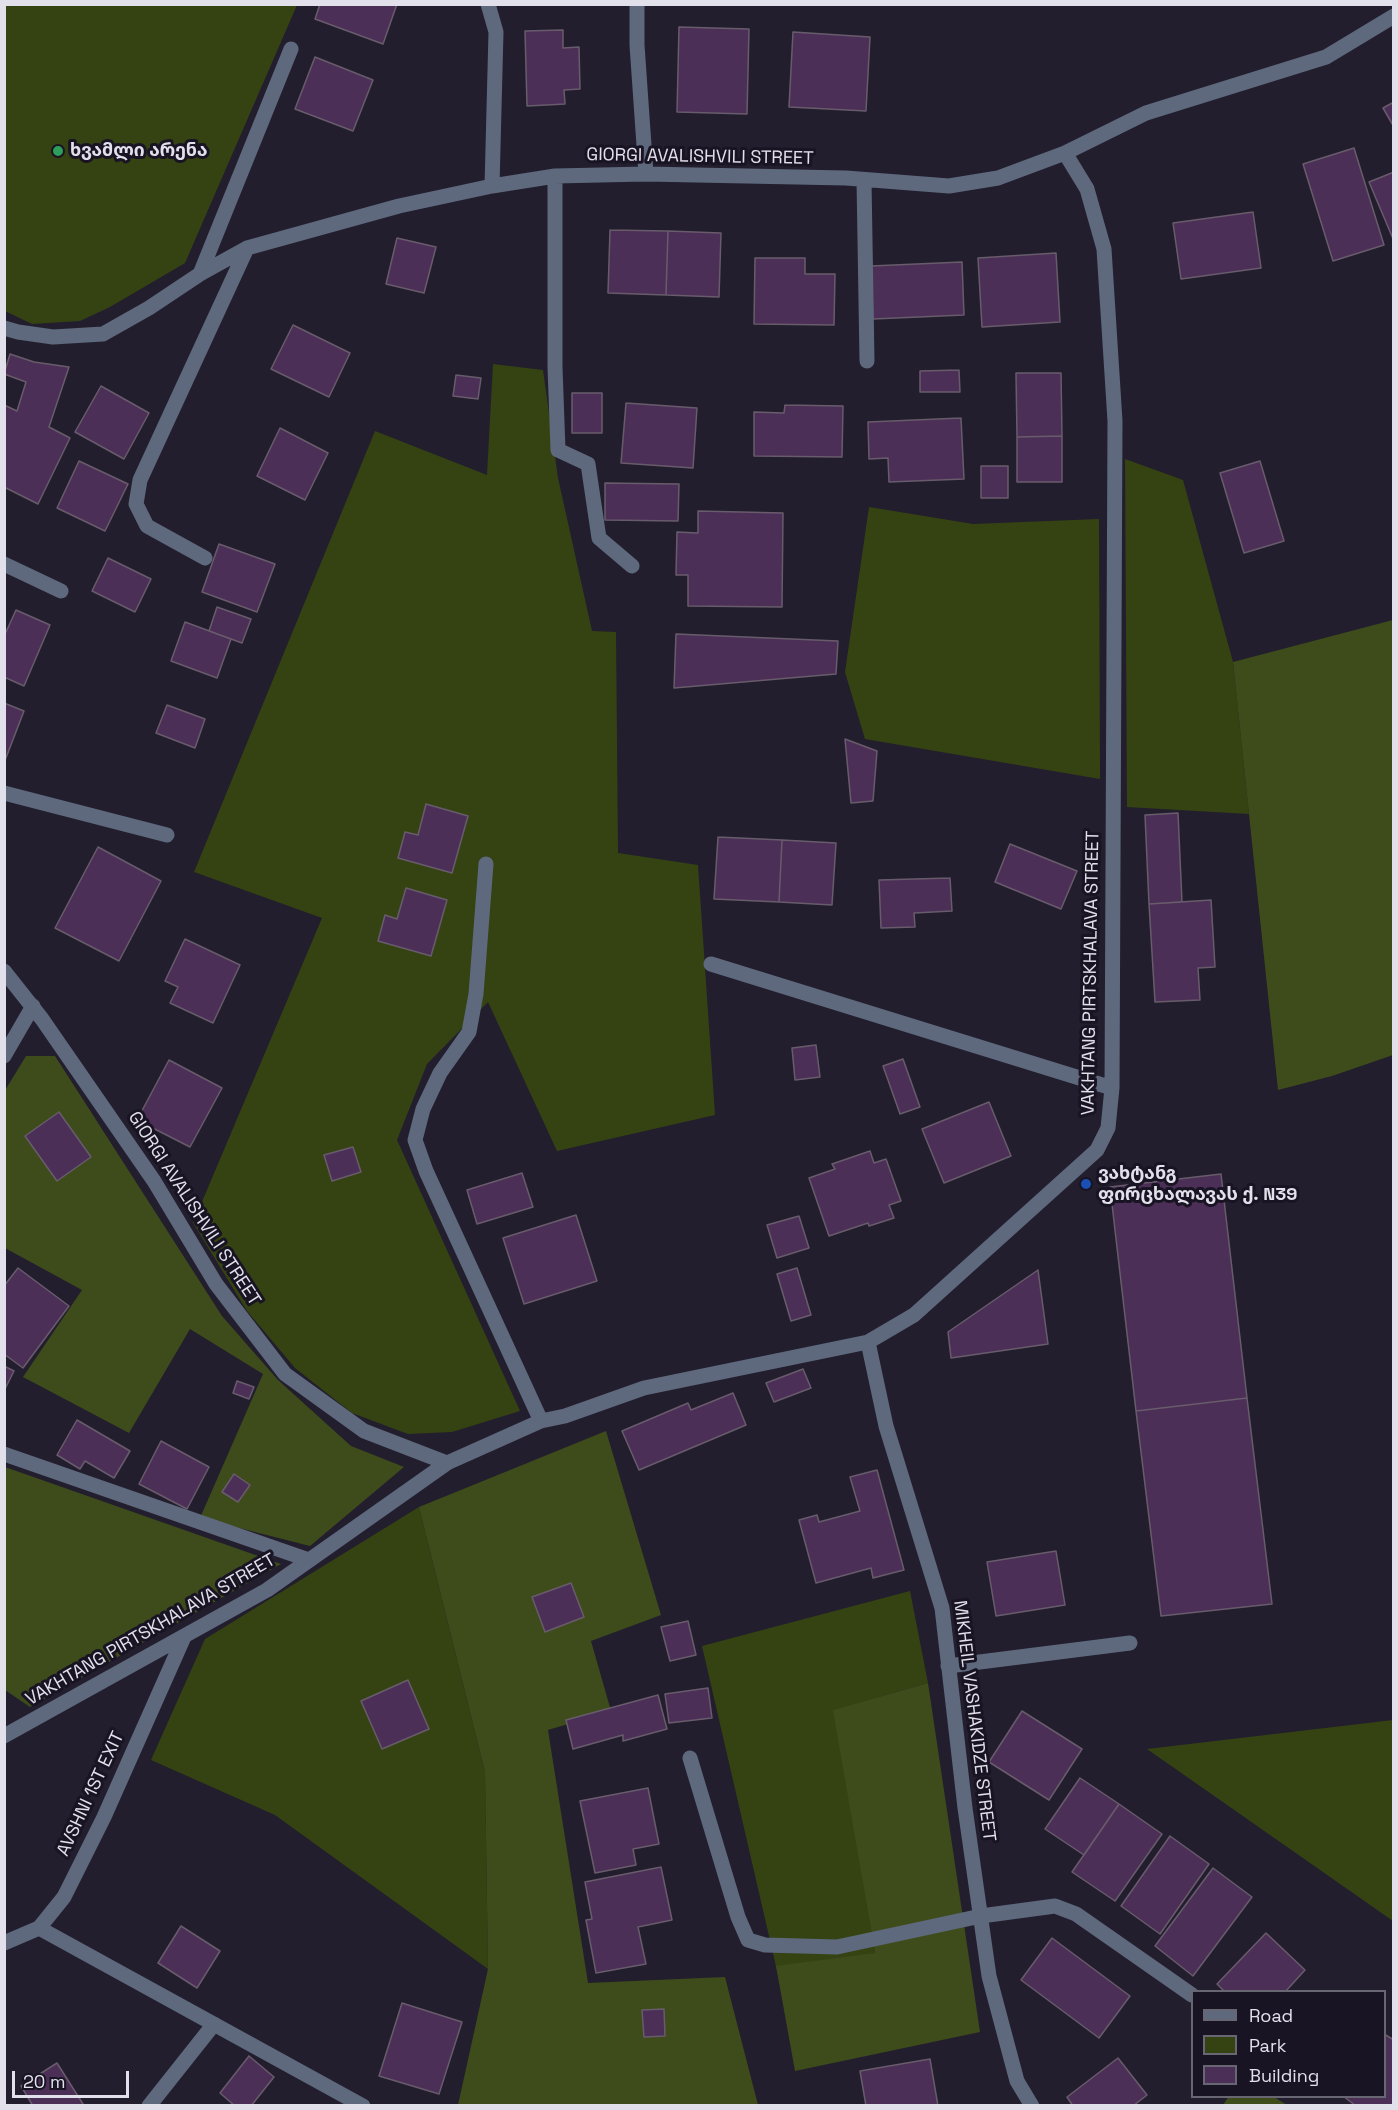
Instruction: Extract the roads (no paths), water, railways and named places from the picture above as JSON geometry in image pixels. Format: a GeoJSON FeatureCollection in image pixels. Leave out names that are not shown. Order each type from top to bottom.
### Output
{"type":"FeatureCollection","features":[{"type":"Feature","properties":{"kind":"street"},"geometry":{"type":"LineString","coordinates":[[488,4],[496,32],[492,186]]}},
{"type":"Feature","properties":{"kind":"street"},"geometry":{"type":"LineString","coordinates":[[637,4],[637,45],[646,174]]}},
{"type":"Feature","properties":{"kind":"street","name":"GIORGI AVALISHVILI STREET"},"geometry":{"type":"LineString","coordinates":[[4,328],[18,333],[53,337],[103,334],[247,248],[399,206],[492,186],[555,176],[646,174],[846,178],[949,186],[998,178],[1065,153],[1146,113],[1326,57],[1394,16]]}},
{"type":"Feature","properties":{"kind":"street"},"geometry":{"type":"LineString","coordinates":[[200,274],[291,49]]}},
{"type":"Feature","properties":{"kind":"street","name":"VAKHTANG PIRTSKHALAVA STREET"},"geometry":{"type":"LineString","coordinates":[[4,1736],[267,1590],[447,1462],[541,1421],[566,1416],[644,1388],[868,1342],[914,1314],[1097,1150],[1108,1128],[1112,1088],[1115,422],[1104,249],[1087,189],[1065,153]]}},
{"type":"Feature","properties":{"kind":"street"},"geometry":{"type":"LineString","coordinates":[[555,176],[555,367],[558,450],[588,464],[599,538],[633,566]]}},
{"type":"Feature","properties":{"kind":"street"},"geometry":{"type":"LineString","coordinates":[[864,180],[867,361]]}},
{"type":"Feature","properties":{"kind":"street"},"geometry":{"type":"LineString","coordinates":[[205,558],[147,526],[136,504],[140,480],[247,248]]}},
{"type":"Feature","properties":{"kind":"street"},"geometry":{"type":"LineString","coordinates":[[4,564],[62,591]]}},
{"type":"Feature","properties":{"kind":"street"},"geometry":{"type":"LineString","coordinates":[[4,793],[167,835]]}},
{"type":"Feature","properties":{"kind":"street"},"geometry":{"type":"LineString","coordinates":[[486,864],[476,994],[469,1032],[440,1073],[423,1109],[415,1140],[426,1171],[541,1421]]}},
{"type":"Feature","properties":{"kind":"street"},"geometry":{"type":"LineString","coordinates":[[711,964],[1112,1088]]}},
{"type":"Feature","properties":{"kind":"street","name":"GIORGI AVALISHVILI STREET"},"geometry":{"type":"LineString","coordinates":[[4,972],[33,1006],[154,1181],[216,1284],[285,1374],[364,1431],[447,1462]]}},
{"type":"Feature","properties":{"kind":"street"},"geometry":{"type":"LineString","coordinates":[[4,1056],[33,1006]]}},
{"type":"Feature","properties":{"kind":"street","name":"MIKHEIL VASHAKIDZE STREET"},"geometry":{"type":"LineString","coordinates":[[868,1342],[886,1426],[942,1608],[965,1808],[989,1976],[1017,2081],[1032,2106]]}},
{"type":"Feature","properties":{"kind":"street"},"geometry":{"type":"LineString","coordinates":[[4,1454],[309,1560]]}},
{"type":"Feature","properties":{"kind":"street","name":"AVSHNI 1ST EXIT"},"geometry":{"type":"LineString","coordinates":[[4,1943],[39,1928],[64,1897],[104,1817],[184,1637]]}},
{"type":"Feature","properties":{"kind":"street"},"geometry":{"type":"LineString","coordinates":[[948,1666],[1130,1643]]}},
{"type":"Feature","properties":{"kind":"street"},"geometry":{"type":"LineString","coordinates":[[690,1758],[738,1917],[748,1940],[765,1945],[837,1947],[981,1916],[1055,1906],[1076,1914],[1191,1994]]}},
{"type":"Feature","properties":{"kind":"street"},"geometry":{"type":"LineString","coordinates":[[39,1928],[363,2106]]}},
{"type":"Feature","properties":{"kind":"street"},"geometry":{"type":"LineString","coordinates":[[149,2106],[214,2024]]}},
{"type":"Feature","properties":{"kind":"place","name":"ხვამლი არენა"},"geometry":{"type":"Point","coordinates":[58,151]}},
{"type":"Feature","properties":{"kind":"place","name":"ვახტანგ ფირცხალავას ქ. N39"},"geometry":{"type":"Point","coordinates":[1086,1184]}}]}
